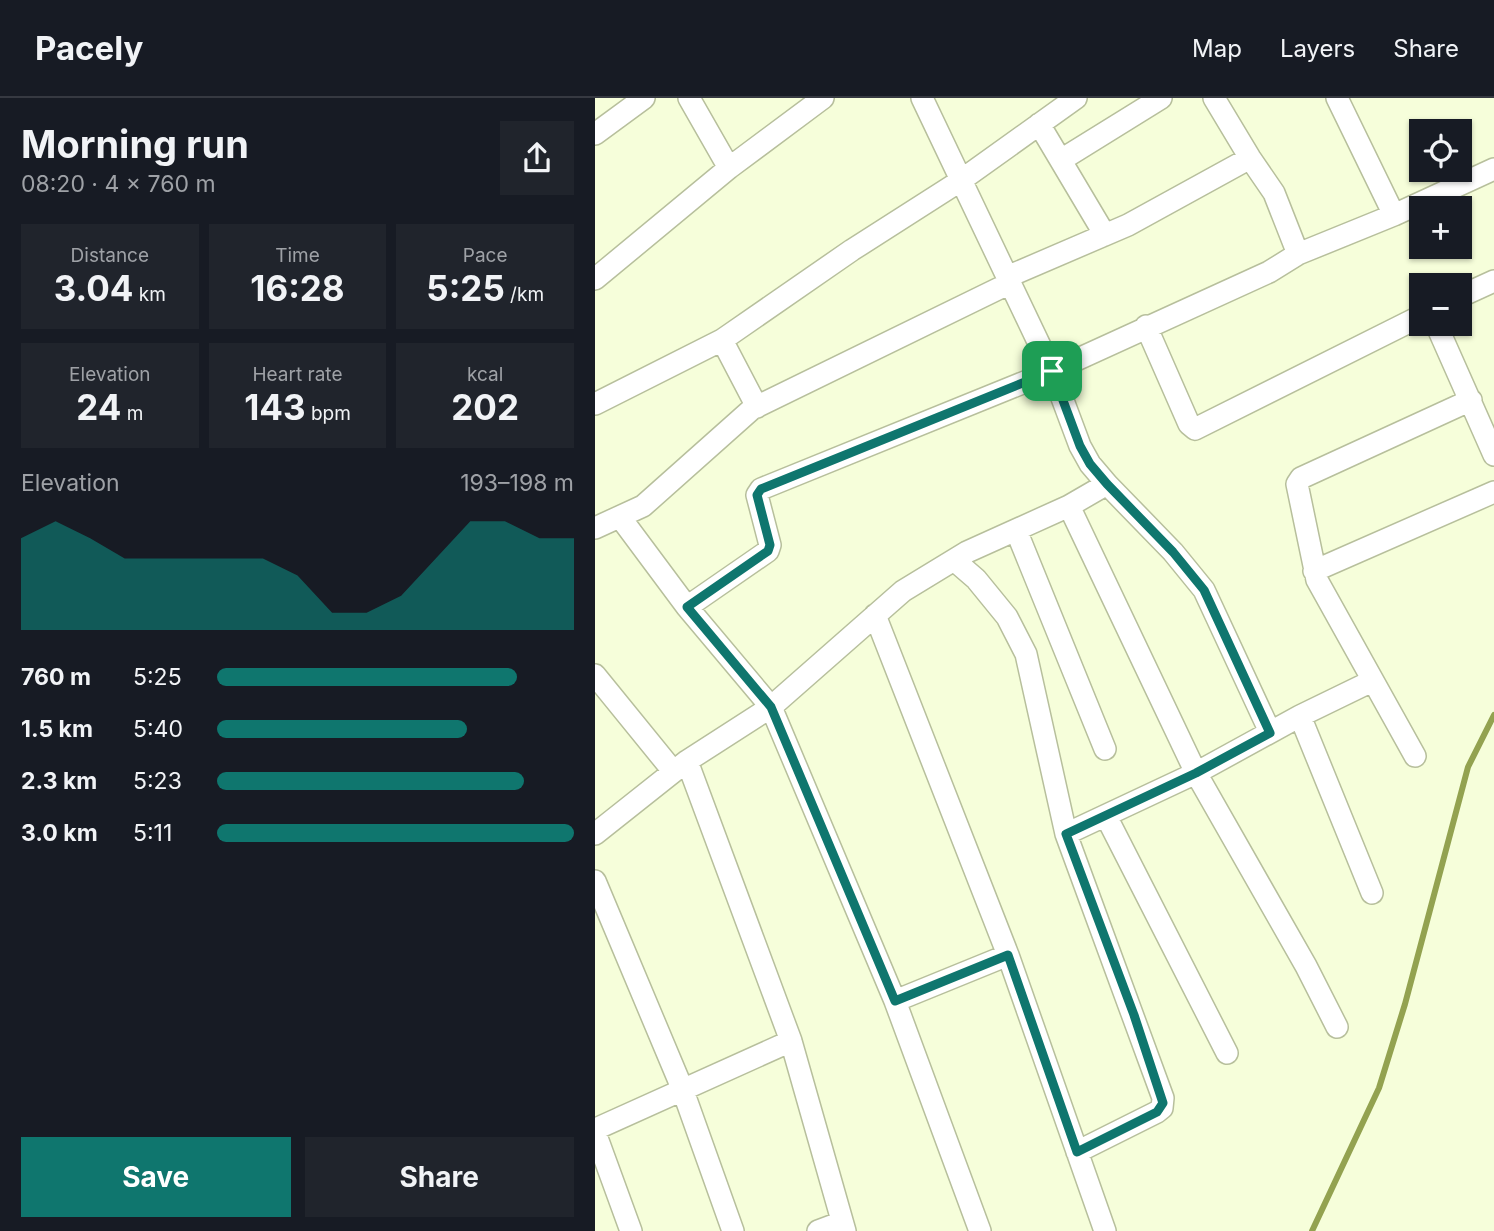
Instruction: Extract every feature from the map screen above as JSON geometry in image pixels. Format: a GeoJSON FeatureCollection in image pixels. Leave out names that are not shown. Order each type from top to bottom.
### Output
{"type":"FeatureCollection","features":[{"type":"Feature","properties":{"kind":"street"},"geometry":{"type":"LineString","coordinates":[[595,134],[644,98]]}},
{"type":"Feature","properties":{"kind":"street"},"geometry":{"type":"LineString","coordinates":[[689,98],[729,169]]}},
{"type":"Feature","properties":{"kind":"street"},"geometry":{"type":"LineString","coordinates":[[595,279],[729,169],[823,98]]}},
{"type":"Feature","properties":{"kind":"street"},"geometry":{"type":"LineString","coordinates":[[922,98],[1052,371],[1080,446],[1090,464],[1107,484],[1173,552],[1204,590],[1270,733]]}},
{"type":"Feature","properties":{"kind":"street"},"geometry":{"type":"LineString","coordinates":[[595,404],[722,340],[852,250],[960,181],[1076,98]]}},
{"type":"Feature","properties":{"kind":"street"},"geometry":{"type":"LineString","coordinates":[[1061,160],[1161,98]]}},
{"type":"Feature","properties":{"kind":"street"},"geometry":{"type":"LineString","coordinates":[[1214,98],[1274,193],[1298,254]]}},
{"type":"Feature","properties":{"kind":"street"},"geometry":{"type":"LineString","coordinates":[[1337,98],[1394,215]]}},
{"type":"Feature","properties":{"kind":"street"},"geometry":{"type":"LineString","coordinates":[[1039,124],[1105,235]]}},
{"type":"Feature","properties":{"kind":"street"},"geometry":{"type":"LineString","coordinates":[[595,528],[643,506],[757,407],[1008,280],[1128,225],[1250,158]]}},
{"type":"Feature","properties":{"kind":"street"},"geometry":{"type":"LineString","coordinates":[[687,607],[768,551],[770,545],[757,495],[761,489],[1052,371],[1269,272],[1298,254],[1394,215],[1494,169]]}},
{"type":"Feature","properties":{"kind":"street"},"geometry":{"type":"LineString","coordinates":[[1472,291],[1494,281]]}},
{"type":"Feature","properties":{"kind":"street"},"geometry":{"type":"LineString","coordinates":[[1146,326],[1189,424],[1195,429],[1409,322]]}},
{"type":"Feature","properties":{"kind":"street"},"geometry":{"type":"LineString","coordinates":[[1442,336],[1494,455]]}},
{"type":"Feature","properties":{"kind":"street"},"geometry":{"type":"LineString","coordinates":[[722,340],[757,407]]}},
{"type":"Feature","properties":{"kind":"street"},"geometry":{"type":"LineString","coordinates":[[1415,756],[1321,587],[1314,571],[1296,488],[1298,481],[1471,400]]}},
{"type":"Feature","properties":{"kind":"street"},"geometry":{"type":"LineString","coordinates":[[595,835],[680,766],[771,707],[903,591],[954,560],[1069,506],[1107,484]]}},
{"type":"Feature","properties":{"kind":"street"},"geometry":{"type":"LineString","coordinates":[[1314,571],[1494,492]]}},
{"type":"Feature","properties":{"kind":"street"},"geometry":{"type":"LineString","coordinates":[[1069,506],[1196,773],[1306,966],[1337,1027]]}},
{"type":"Feature","properties":{"kind":"street"},"geometry":{"type":"LineString","coordinates":[[620,517],[687,607],[771,707],[895,1001],[980,1231]]}},
{"type":"Feature","properties":{"kind":"street"},"geometry":{"type":"LineString","coordinates":[[1016,530],[1105,749]]}},
{"type":"Feature","properties":{"kind":"street"},"geometry":{"type":"LineString","coordinates":[[954,560],[976,579],[1007,617],[1026,654],[1066,834],[1134,1015],[1163,1103],[1157,1112],[1077,1152]]}},
{"type":"Feature","properties":{"kind":"street"},"geometry":{"type":"LineString","coordinates":[[874,615],[1008,955],[1105,1231]]}},
{"type":"Feature","properties":{"kind":"street"},"geometry":{"type":"LineString","coordinates":[[595,675],[680,766],[791,1041],[843,1227],[818,1231]]}},
{"type":"Feature","properties":{"kind":"street"},"geometry":{"type":"LineString","coordinates":[[1066,834],[1196,773],[1300,716],[1372,681]]}},
{"type":"Feature","properties":{"kind":"street"},"geometry":{"type":"LineString","coordinates":[[1300,716],[1372,893]]}},
{"type":"Feature","properties":{"kind":"street"},"geometry":{"type":"LineString","coordinates":[[1106,816],[1227,1053]]}},
{"type":"Feature","properties":{"kind":"street"},"geometry":{"type":"LineString","coordinates":[[595,881],[683,1088],[733,1231]]}},
{"type":"Feature","properties":{"kind":"street"},"geometry":{"type":"LineString","coordinates":[[895,1001],[1008,955]]}},
{"type":"Feature","properties":{"kind":"street"},"geometry":{"type":"LineString","coordinates":[[631,1231],[596,1131],[601,1125],[791,1041]]}},
{"type":"Feature","properties":{"kind":"waterway"},"geometry":{"type":"LineString","coordinates":[[1312,1231],[1379,1088],[1405,1004],[1468,767],[1494,715]]}},
{"type":"Feature","properties":{"kind":"route"},"geometry":{"type":"LineString","coordinates":[[1052,371],[1080,446],[1090,464],[1173,552],[1204,590],[1270,733],[1196,773],[1066,834],[1163,1098],[1162,1108],[1157,1112],[1077,1152],[1008,955],[895,1001],[771,707],[687,607],[768,551],[770,545],[757,495],[761,489],[1052,371]]}}]}
